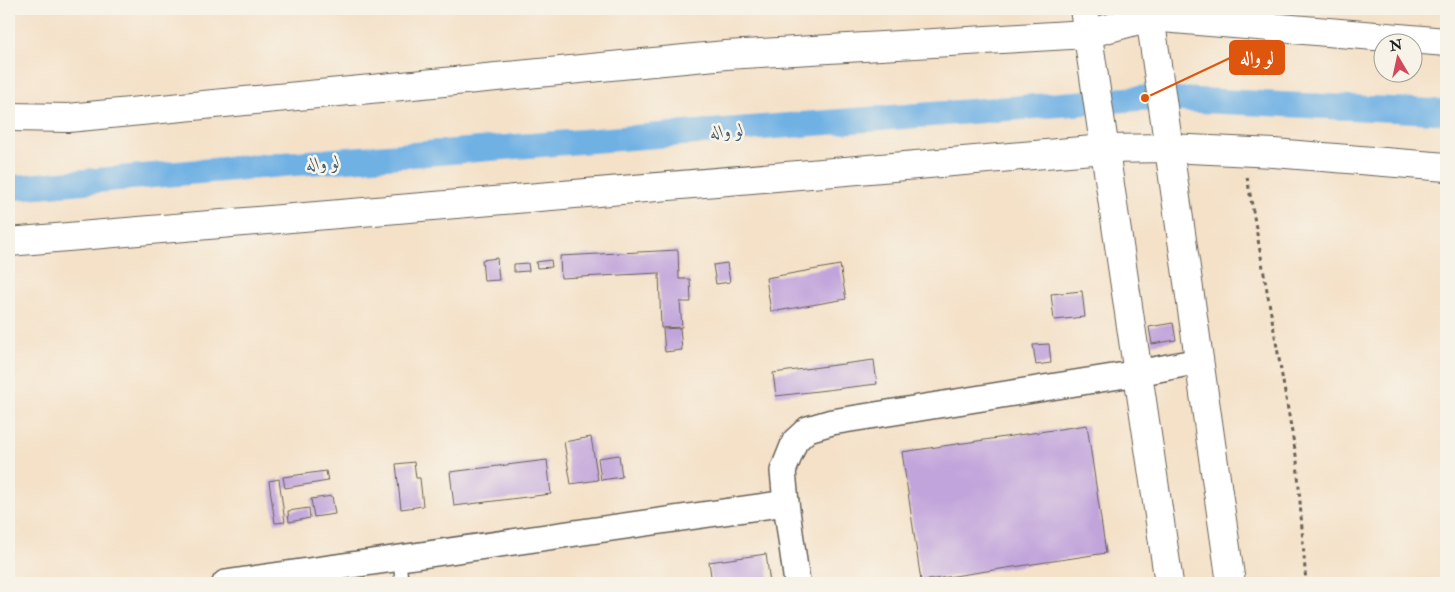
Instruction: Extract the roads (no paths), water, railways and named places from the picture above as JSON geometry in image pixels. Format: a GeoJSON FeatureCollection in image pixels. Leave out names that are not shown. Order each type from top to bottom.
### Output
{"type":"FeatureCollection","features":[{"type":"Feature","properties":{"kind":"street"},"geometry":{"type":"LineString","coordinates":[[1151,21],[1231,583]]}},
{"type":"Feature","properties":{"kind":"street"},"geometry":{"type":"LineString","coordinates":[[9,118],[68,118],[726,55],[1087,32],[1151,21],[1446,42]]}},
{"type":"Feature","properties":{"kind":"street"},"geometry":{"type":"LineString","coordinates":[[1087,32],[1169,583]]}},
{"type":"Feature","properties":{"kind":"street"},"geometry":{"type":"LineString","coordinates":[[9,242],[1104,139],[1167,136],[1242,151],[1446,167]]}},
{"type":"Feature","properties":{"kind":"street"},"geometry":{"type":"LineString","coordinates":[[797,583],[783,471],[795,441],[808,429],[832,422],[1138,373],[1199,361]]}},
{"type":"Feature","properties":{"kind":"street"},"geometry":{"type":"LineString","coordinates":[[225,583],[400,571],[786,502]]}},
{"type":"Feature","properties":{"kind":"waterway","name":"لو واله"},"geometry":{"type":"LineString","coordinates":[[9,188],[264,166],[1145,98],[1446,112]]}},
{"type":"Feature","properties":{"kind":"place","name":"لو واله"},"geometry":{"type":"Point","coordinates":[1145,98]}}]}
